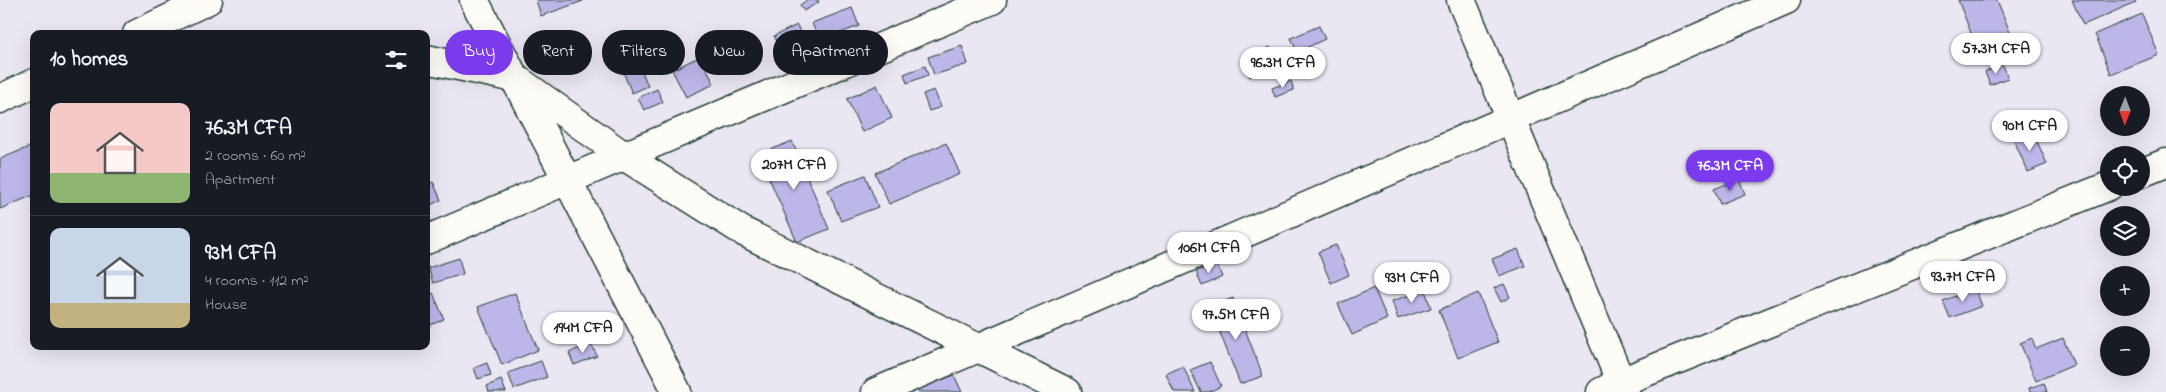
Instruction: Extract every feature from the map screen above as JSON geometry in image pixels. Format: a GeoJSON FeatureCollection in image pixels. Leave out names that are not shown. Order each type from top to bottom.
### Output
{"type":"FeatureCollection","features":[{"type":"Feature","properties":{"kind":"street"},"geometry":{"type":"LineString","coordinates":[[145,30],[208,0]]}},
{"type":"Feature","properties":{"kind":"street"},"geometry":{"type":"LineString","coordinates":[[474,0],[569,180],[677,392]]}},
{"type":"Feature","properties":{"kind":"street"},"geometry":{"type":"LineString","coordinates":[[430,238],[992,0]]}},
{"type":"Feature","properties":{"kind":"street"},"geometry":{"type":"LineString","coordinates":[[1461,0],[1511,118],[1615,389],[2100,190]]}},
{"type":"Feature","properties":{"kind":"street"},"geometry":{"type":"LineString","coordinates":[[876,392],[1786,0]]}},
{"type":"Feature","properties":{"kind":"street"},"geometry":{"type":"LineString","coordinates":[[430,60],[515,78],[624,156],[744,232],[980,347],[1067,392]]}},
{"type":"Feature","properties":{"kind":"street"},"geometry":{"type":"LineString","coordinates":[[0,99],[30,85]]}},
{"type":"Feature","properties":{"kind":"street"},"geometry":{"type":"LineString","coordinates":[[0,99],[30,95]]}},
{"type":"Feature","properties":{"kind":"street"},"geometry":{"type":"LineString","coordinates":[[2150,169],[2166,163]]}},
{"type":"Feature","properties":{"kind":"building"},"geometry":{"type":"Polygon","coordinates":[[[536,0],[583,0],[583,1],[541,16],[536,0]]]}},
{"type":"Feature","properties":{"kind":"building"},"geometry":{"type":"Polygon","coordinates":[[[807,0],[818,0],[819,2],[804,11],[800,5],[807,0]]]}},
{"type":"Feature","properties":{"kind":"building"},"geometry":{"type":"Polygon","coordinates":[[[1958,0],[1997,0],[2018,52],[1984,66],[1958,0]]]}},
{"type":"Feature","properties":{"kind":"building"},"geometry":{"type":"Polygon","coordinates":[[[2072,0],[2135,0],[2136,2],[2083,25],[2072,0]]]}},
{"type":"Feature","properties":{"kind":"building"},"geometry":{"type":"Polygon","coordinates":[[[852,8],[859,26],[848,30],[815,30],[812,23],[852,8]]]}},
{"type":"Feature","properties":{"kind":"building"},"geometry":{"type":"Polygon","coordinates":[[[2142,14],[2159,55],[2111,74],[2095,34],[2142,14]]]}},
{"type":"Feature","properties":{"kind":"building"},"geometry":{"type":"Polygon","coordinates":[[[797,25],[799,30],[787,30],[797,25]]]}},
{"type":"Feature","properties":{"kind":"building"},"geometry":{"type":"Polygon","coordinates":[[[1319,26],[1325,39],[1297,52],[1291,38],[1319,26]]]}},
{"type":"Feature","properties":{"kind":"building"},"geometry":{"type":"Polygon","coordinates":[[[962,46],[968,64],[934,75],[928,57],[962,46]]]}},
{"type":"Feature","properties":{"kind":"building"},"geometry":{"type":"Polygon","coordinates":[[[1270,47],[1278,62],[1250,77],[1242,61],[1270,47]]]}},
{"type":"Feature","properties":{"kind":"building"},"geometry":{"type":"Polygon","coordinates":[[[695,59],[695,75],[710,75],[714,84],[686,97],[675,75],[685,75],[685,64],[695,59]]]}},
{"type":"Feature","properties":{"kind":"building"},"geometry":{"type":"Polygon","coordinates":[[[2003,65],[2008,78],[1990,85],[1985,72],[2003,65]]]}},
{"type":"Feature","properties":{"kind":"building"},"geometry":{"type":"Polygon","coordinates":[[[925,66],[928,75],[907,83],[904,74],[925,66]]]}},
{"type":"Feature","properties":{"kind":"building"},"geometry":{"type":"Polygon","coordinates":[[[624,75],[643,75],[648,86],[632,93],[624,75]]]}},
{"type":"Feature","properties":{"kind":"building"},"geometry":{"type":"Polygon","coordinates":[[[1291,81],[1294,90],[1275,97],[1272,88],[1291,81]]]}},
{"type":"Feature","properties":{"kind":"building"},"geometry":{"type":"Polygon","coordinates":[[[877,85],[892,118],[862,132],[847,99],[877,85]]]}},
{"type":"Feature","properties":{"kind":"building"},"geometry":{"type":"Polygon","coordinates":[[[657,89],[663,102],[644,110],[638,98],[657,89]]]}},
{"type":"Feature","properties":{"kind":"building"},"geometry":{"type":"Polygon","coordinates":[[[934,90],[941,107],[929,111],[923,94],[934,90]]]}},
{"type":"Feature","properties":{"kind":"building"},"geometry":{"type":"Polygon","coordinates":[[[2033,132],[2047,164],[2028,172],[2014,140],[2033,132]]]}},
{"type":"Feature","properties":{"kind":"building"},"geometry":{"type":"Polygon","coordinates":[[[792,141],[829,229],[797,242],[759,155],[792,141]]]}},
{"type":"Feature","properties":{"kind":"building"},"geometry":{"type":"Polygon","coordinates":[[[946,143],[960,174],[889,204],[875,173],[946,143]]]}},
{"type":"Feature","properties":{"kind":"building"},"geometry":{"type":"Polygon","coordinates":[[[30,147],[30,197],[0,209],[0,159],[30,147]]]}},
{"type":"Feature","properties":{"kind":"building"},"geometry":{"type":"Polygon","coordinates":[[[865,175],[878,207],[841,221],[828,190],[865,175]]]}},
{"type":"Feature","properties":{"kind":"building"},"geometry":{"type":"Polygon","coordinates":[[[1739,179],[1745,194],[1720,204],[1714,189],[1739,179]]]}},
{"type":"Feature","properties":{"kind":"building"},"geometry":{"type":"Polygon","coordinates":[[[433,182],[441,200],[430,205],[430,183],[433,182]]]}},
{"type":"Feature","properties":{"kind":"building"},"geometry":{"type":"Polygon","coordinates":[[[1336,245],[1349,275],[1331,283],[1318,252],[1336,245]]]}},
{"type":"Feature","properties":{"kind":"building"},"geometry":{"type":"Polygon","coordinates":[[[1518,249],[1525,266],[1499,276],[1492,259],[1518,249]]]}},
{"type":"Feature","properties":{"kind":"building"},"geometry":{"type":"Polygon","coordinates":[[[459,258],[463,274],[433,283],[430,267],[459,258]]]}},
{"type":"Feature","properties":{"kind":"building"},"geometry":{"type":"Polygon","coordinates":[[[1216,263],[1222,277],[1202,286],[1196,272],[1216,263]]]}},
{"type":"Feature","properties":{"kind":"building"},"geometry":{"type":"Polygon","coordinates":[[[1504,284],[1510,297],[1501,302],[1494,288],[1504,284]]]}},
{"type":"Feature","properties":{"kind":"building"},"geometry":{"type":"Polygon","coordinates":[[[1374,288],[1387,319],[1352,335],[1338,304],[1374,288]]]}},
{"type":"Feature","properties":{"kind":"building"},"geometry":{"type":"Polygon","coordinates":[[[1975,288],[1982,306],[1950,318],[1943,301],[1975,288]]]}},
{"type":"Feature","properties":{"kind":"building"},"geometry":{"type":"Polygon","coordinates":[[[1425,290],[1431,308],[1398,319],[1392,301],[1425,290]]]}},
{"type":"Feature","properties":{"kind":"building"},"geometry":{"type":"Polygon","coordinates":[[[433,293],[444,319],[430,325],[430,294],[433,293]]]}},
{"type":"Feature","properties":{"kind":"building"},"geometry":{"type":"Polygon","coordinates":[[[515,293],[538,350],[502,365],[478,307],[515,293]]]}},
{"type":"Feature","properties":{"kind":"building"},"geometry":{"type":"Polygon","coordinates":[[[1478,293],[1498,342],[1458,358],[1439,310],[1478,293]]]}},
{"type":"Feature","properties":{"kind":"building"},"geometry":{"type":"Polygon","coordinates":[[[1233,298],[1263,376],[1240,384],[1210,307],[1233,298]]]}},
{"type":"Feature","properties":{"kind":"building"},"geometry":{"type":"Polygon","coordinates":[[[2032,338],[2036,349],[2063,338],[2074,365],[2036,381],[2020,343],[2032,338]]]}},
{"type":"Feature","properties":{"kind":"building"},"geometry":{"type":"Polygon","coordinates":[[[591,343],[597,356],[574,365],[569,353],[591,343]]]}},
{"type":"Feature","properties":{"kind":"building"},"geometry":{"type":"Polygon","coordinates":[[[541,361],[547,377],[514,389],[508,373],[541,361]]]}},
{"type":"Feature","properties":{"kind":"building"},"geometry":{"type":"Polygon","coordinates":[[[1210,362],[1221,386],[1209,392],[1201,392],[1190,370],[1210,362]]]}},
{"type":"Feature","properties":{"kind":"building"},"geometry":{"type":"Polygon","coordinates":[[[487,363],[491,375],[478,379],[474,368],[487,363]]]}},
{"type":"Feature","properties":{"kind":"building"},"geometry":{"type":"Polygon","coordinates":[[[1183,366],[1195,392],[1174,392],[1166,374],[1183,366]]]}},
{"type":"Feature","properties":{"kind":"building"},"geometry":{"type":"Polygon","coordinates":[[[954,375],[962,392],[918,392],[917,390],[954,375]]]}},
{"type":"Feature","properties":{"kind":"building"},"geometry":{"type":"Polygon","coordinates":[[[501,380],[506,392],[489,392],[487,386],[501,380]]]}},
{"type":"Feature","properties":{"kind":"building"},"geometry":{"type":"Polygon","coordinates":[[[2044,383],[2047,392],[2030,392],[2029,388],[2044,383]]]}}]}
